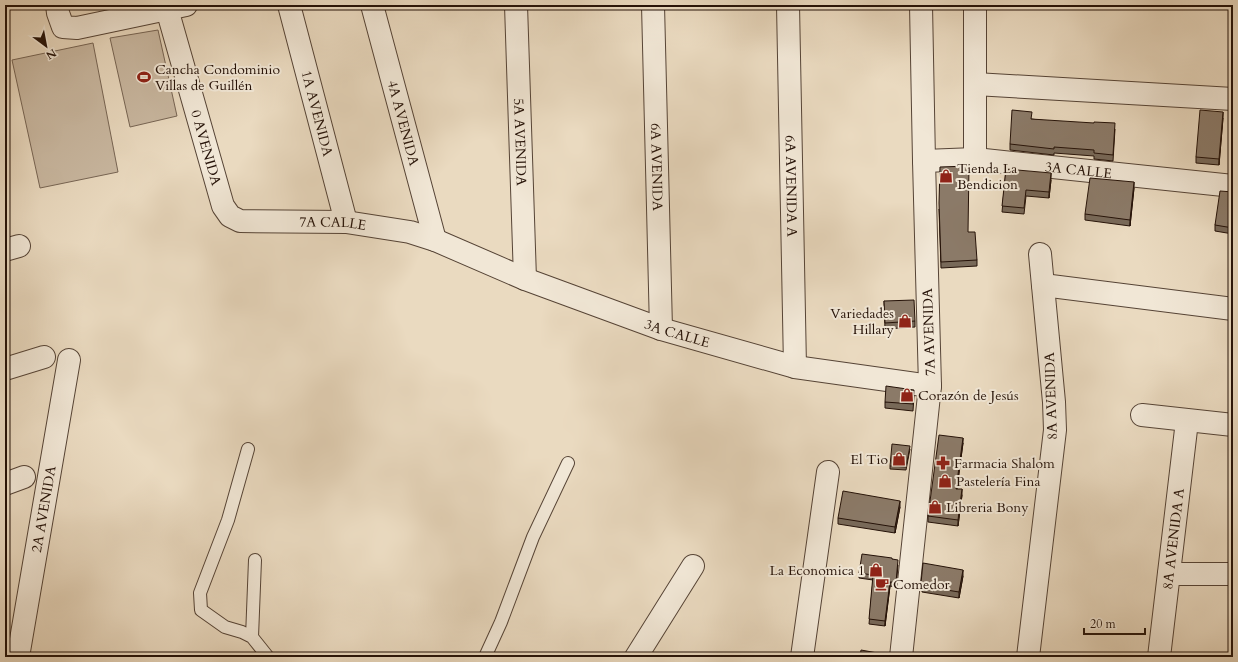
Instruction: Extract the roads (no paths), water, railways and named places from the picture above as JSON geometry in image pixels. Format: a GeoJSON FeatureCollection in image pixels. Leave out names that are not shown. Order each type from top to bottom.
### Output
{"type":"FeatureCollection","features":[{"type":"Feature","properties":{"kind":"street"},"geometry":{"type":"LineString","coordinates":[[57,5],[63,27],[77,28],[176,7]]}},
{"type":"Feature","properties":{"kind":"street","name":"1A AVENIDA"},"geometry":{"type":"LineString","coordinates":[[289,5],[346,222]]}},
{"type":"Feature","properties":{"kind":"street","name":"4A AVENIDA"},"geometry":{"type":"LineString","coordinates":[[372,5],[436,240]]}},
{"type":"Feature","properties":{"kind":"street","name":"5A AVENIDA"},"geometry":{"type":"LineString","coordinates":[[516,5],[525,279]]}},
{"type":"Feature","properties":{"kind":"street","name":"6A AVENIDA"},"geometry":{"type":"LineString","coordinates":[[653,5],[661,329]]}},
{"type":"Feature","properties":{"kind":"street","name":"6A AVENIDA A"},"geometry":{"type":"LineString","coordinates":[[788,5],[795,367]]}},
{"type":"Feature","properties":{"kind":"street","name":"7A AVENIDA"},"geometry":{"type":"LineString","coordinates":[[901,657],[930,386],[924,161],[922,5]]}},
{"type":"Feature","properties":{"kind":"street"},"geometry":{"type":"LineString","coordinates":[[975,5],[975,159]]}},
{"type":"Feature","properties":{"kind":"street","name":"0 AVENIDA"},"geometry":{"type":"LineString","coordinates":[[176,7],[223,206],[230,216]]}},
{"type":"Feature","properties":{"kind":"street"},"geometry":{"type":"LineString","coordinates":[[975,84],[1233,99]]}},
{"type":"Feature","properties":{"kind":"street","name":"3A CALLE"},"geometry":{"type":"LineString","coordinates":[[924,161],[975,159],[1233,186]]}},
{"type":"Feature","properties":{"kind":"street","name":"7A CALLE"},"geometry":{"type":"LineString","coordinates":[[230,216],[240,221],[346,222],[410,232],[436,240]]}},
{"type":"Feature","properties":{"kind":"street","name":"3A CALLE"},"geometry":{"type":"LineString","coordinates":[[436,240],[525,279],[661,329],[795,367],[930,386]]}},
{"type":"Feature","properties":{"kind":"street","name":"8A AVENIDA"},"geometry":{"type":"LineString","coordinates":[[1028,657],[1055,430],[1054,402],[1040,254]]}},
{"type":"Feature","properties":{"kind":"street"},"geometry":{"type":"LineString","coordinates":[[1043,285],[1233,309]]}},
{"type":"Feature","properties":{"kind":"street"},"geometry":{"type":"LineString","coordinates":[[5,369],[44,357]]}},
{"type":"Feature","properties":{"kind":"street","name":"2A AVENIDA"},"geometry":{"type":"LineString","coordinates":[[18,657],[69,360]]}},
{"type":"Feature","properties":{"kind":"street"},"geometry":{"type":"LineString","coordinates":[[1142,415],[1233,425]]}},
{"type":"Feature","properties":{"kind":"street","name":"8A AVENIDA A"},"geometry":{"type":"LineString","coordinates":[[1159,657],[1187,421]]}},
{"type":"Feature","properties":{"kind":"street"},"geometry":{"type":"LineString","coordinates":[[802,657],[828,472]]}},
{"type":"Feature","properties":{"kind":"street"},"geometry":{"type":"LineString","coordinates":[[636,657],[693,566]]}},
{"type":"Feature","properties":{"kind":"street"},"geometry":{"type":"LineString","coordinates":[[1169,574],[1233,574]]}},
{"type":"Feature","properties":{"kind":"lane"},"geometry":{"type":"LineString","coordinates":[[248,449],[228,520],[200,593],[201,610],[225,627],[242,632],[252,637],[268,657]]}},
{"type":"Feature","properties":{"kind":"lane"},"geometry":{"type":"LineString","coordinates":[[485,657],[501,622],[533,537],[568,463]]}},
{"type":"Feature","properties":{"kind":"lane"},"geometry":{"type":"LineString","coordinates":[[252,637],[255,560]]}},
{"type":"Feature","properties":{"kind":"place","name":"Cancha Condominio Villas de Guillén"},"geometry":{"type":"Point","coordinates":[144,77]}},
{"type":"Feature","properties":{"kind":"place","name":"Tienda La Bendicion"},"geometry":{"type":"Point","coordinates":[946,176]}},
{"type":"Feature","properties":{"kind":"place","name":"Variedades Hillary"},"geometry":{"type":"Point","coordinates":[905,321]}},
{"type":"Feature","properties":{"kind":"place","name":"Corazón de Jesús"},"geometry":{"type":"Point","coordinates":[907,395]}},
{"type":"Feature","properties":{"kind":"place","name":"El Tio"},"geometry":{"type":"Point","coordinates":[899,459]}},
{"type":"Feature","properties":{"kind":"place","name":"Farmacia Shalom"},"geometry":{"type":"Point","coordinates":[943,463]}},
{"type":"Feature","properties":{"kind":"place","name":"Pastelería Fina"},"geometry":{"type":"Point","coordinates":[945,481]}},
{"type":"Feature","properties":{"kind":"place","name":"Libreria Bony"},"geometry":{"type":"Point","coordinates":[935,507]}},
{"type":"Feature","properties":{"kind":"place","name":"La Economica 1"},"geometry":{"type":"Point","coordinates":[876,570]}},
{"type":"Feature","properties":{"kind":"place","name":"Comedor"},"geometry":{"type":"Point","coordinates":[882,584]}}]}
